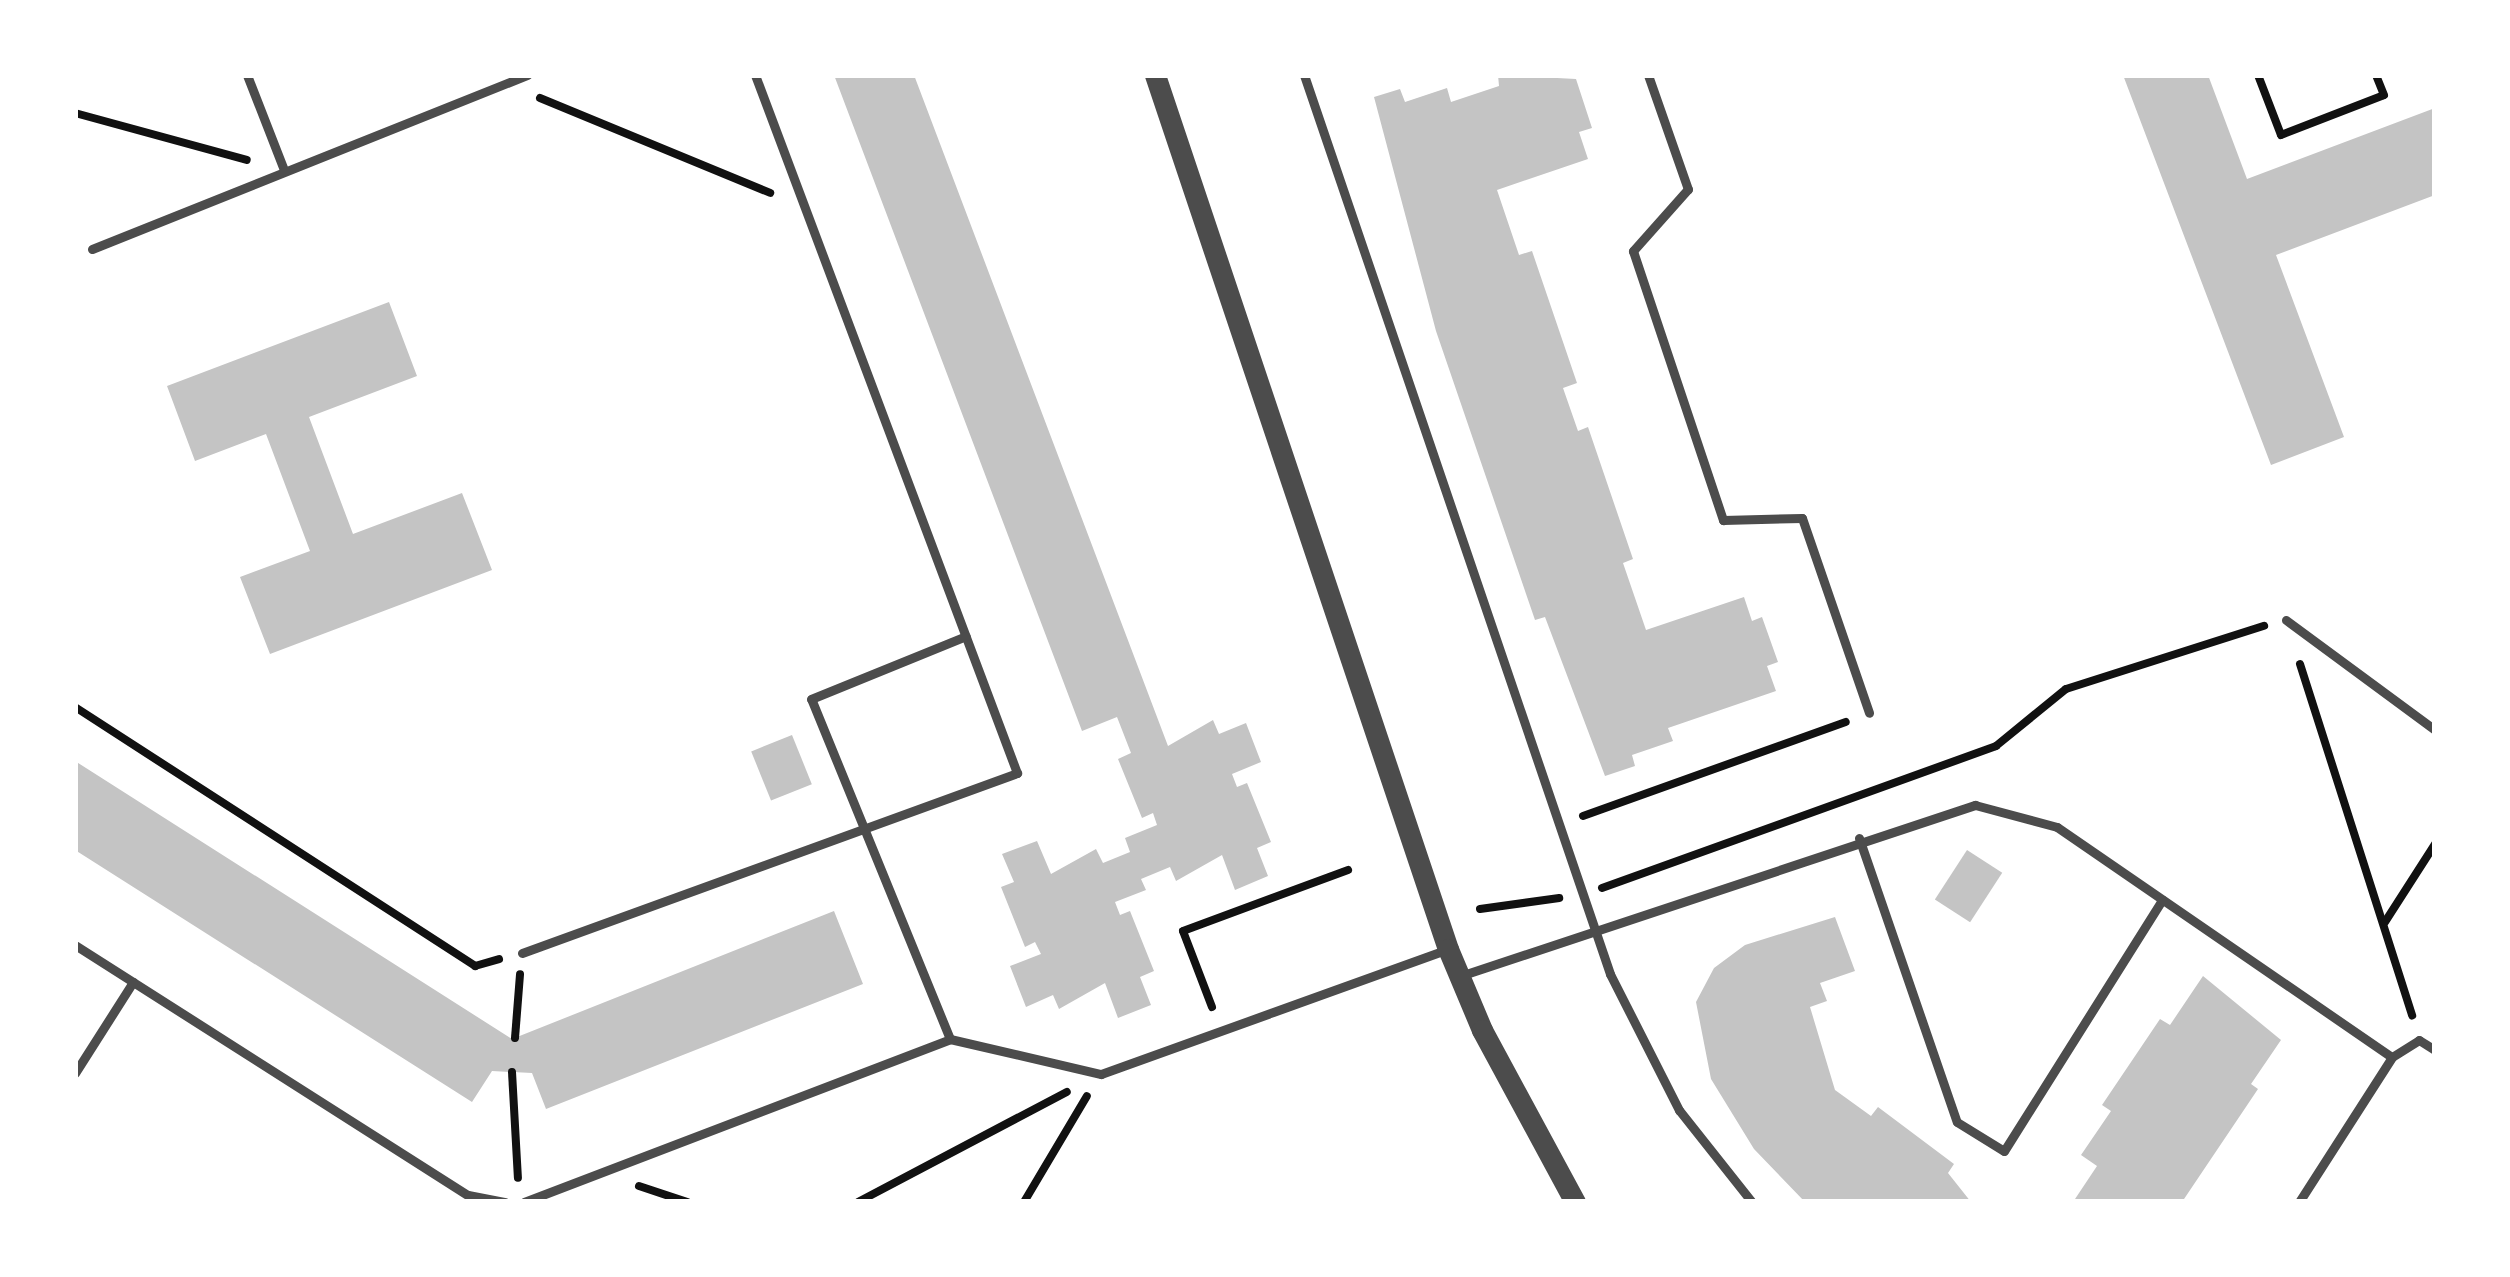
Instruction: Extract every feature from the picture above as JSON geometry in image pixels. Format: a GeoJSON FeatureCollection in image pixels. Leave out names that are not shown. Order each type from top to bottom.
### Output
{"type":"FeatureCollection","features":[{"type":"Feature","properties":{"kind":"street"},"geometry":{"type":"LineString","coordinates":[[1155,75],[1448,949],[1575,1202]]}},
{"type":"Feature","properties":{"kind":"lane"},"geometry":{"type":"LineString","coordinates":[[248,75],[284,170]]}},
{"type":"Feature","properties":{"kind":"lane"},"geometry":{"type":"LineString","coordinates":[[92,249],[528,75]]}},
{"type":"Feature","properties":{"kind":"lane"},"geometry":{"type":"LineString","coordinates":[[522,952],[1017,773],[755,75]]}},
{"type":"Feature","properties":{"kind":"lane"},"geometry":{"type":"LineString","coordinates":[[1304,75],[1594,928],[1641,1045],[1679,1110],[1752,1202]]}},
{"type":"Feature","properties":{"kind":"lane"},"geometry":{"type":"LineString","coordinates":[[1648,75],[1688,189],[1633,251],[1723,520],[1802,518],[1870,713]]}},
{"type":"Feature","properties":{"kind":"lane"},"geometry":{"type":"LineString","coordinates":[[2286,620],[2435,730]]}},
{"type":"Feature","properties":{"kind":"lane"},"geometry":{"type":"LineString","coordinates":[[950,1039],[811,699],[966,636]]}},
{"type":"Feature","properties":{"kind":"lane"},"geometry":{"type":"LineString","coordinates":[[1460,976],[1859,838],[1976,805],[2057,827],[2392,1057]]}},
{"type":"Feature","properties":{"kind":"lane"},"geometry":{"type":"LineString","coordinates":[[1859,838],[1957,1122],[2004,1151],[2162,900]]}},
{"type":"Feature","properties":{"kind":"lane"},"geometry":{"type":"LineString","coordinates":[[75,945],[468,1195],[505,1202]]}},
{"type":"Feature","properties":{"kind":"lane"},"geometry":{"type":"LineString","coordinates":[[524,1202],[950,1039],[1100,1074],[1448,949]]}},
{"type":"Feature","properties":{"kind":"lane"},"geometry":{"type":"LineString","coordinates":[[75,1073],[133,982]]}},
{"type":"Feature","properties":{"kind":"lane"},"geometry":{"type":"LineString","coordinates":[[2299,1202],[2392,1057],[2419,1040],[2435,1050]]}},
{"type":"Feature","properties":{"kind":"path"},"geometry":{"type":"LineString","coordinates":[[2258,75],[2281,135],[2384,95],[2376,75]]}},
{"type":"Feature","properties":{"kind":"path"},"geometry":{"type":"LineString","coordinates":[[507,84],[805,207]]}},
{"type":"Feature","properties":{"kind":"path"},"geometry":{"type":"LineString","coordinates":[[75,113],[284,170]]}},
{"type":"Feature","properties":{"kind":"path"},"geometry":{"type":"LineString","coordinates":[[1480,909],[1584,895],[1996,746],[2066,689],[2286,620],[2419,1040]]}},
{"type":"Feature","properties":{"kind":"path"},"geometry":{"type":"LineString","coordinates":[[75,707],[476,966],[522,952],[515,1038]]}},
{"type":"Feature","properties":{"kind":"path"},"geometry":{"type":"LineString","coordinates":[[1559,824],[1870,713]]}},
{"type":"Feature","properties":{"kind":"path"},"geometry":{"type":"LineString","coordinates":[[2384,923],[2435,844]]}},
{"type":"Feature","properties":{"kind":"path"},"geometry":{"type":"LineString","coordinates":[[1221,1031],[1183,931],[1348,871]]}},
{"type":"Feature","properties":{"kind":"path"},"geometry":{"type":"LineString","coordinates":[[512,1072],[518,1188]]}},
{"type":"Feature","properties":{"kind":"path"},"geometry":{"type":"LineString","coordinates":[[858,1202],[1100,1074]]}},
{"type":"Feature","properties":{"kind":"path"},"geometry":{"type":"LineString","coordinates":[[1024,1202],[1100,1074]]}},
{"type":"Feature","properties":{"kind":"path"},"geometry":{"type":"LineString","coordinates":[[627,1182],[687,1202]]}},
{"type":"Feature","properties":{"kind":"building"},"geometry":{"type":"Polygon","coordinates":[[[834,75],[914,75],[1168,746],[1213,720],[1219,734],[1246,723],[1261,762],[1232,774],[1237,787],[1247,783],[1271,842],[1257,848],[1268,876],[1235,890],[1222,855],[1176,881],[1170,867],[1141,879],[1146,890],[1115,902],[1120,915],[1130,911],[1154,971],[1140,977],[1151,1005],[1118,1018],[1105,983],[1059,1009],[1053,995],[1026,1007],[1010,966],[1041,954],[1035,942],[1025,947],[1001,887],[1014,882],[1002,854],[1037,841],[1051,874],[1096,849],[1103,863],[1130,852],[1125,838],[1157,825],[1153,813],[1142,818],[1118,759],[1131,753],[1117,717],[1082,731],[834,75]]]}},
{"type":"Feature","properties":{"kind":"building"},"geometry":{"type":"Polygon","coordinates":[[[1498,75],[1576,79],[1592,128],[1579,132],[1588,159],[1497,190],[1519,255],[1532,251],[1577,383],[1563,388],[1578,431],[1588,427],[1633,559],[1623,563],[1646,630],[1744,597],[1752,621],[1762,617],[1778,662],[1767,666],[1776,691],[1668,728],[1673,741],[1632,755],[1635,766],[1605,776],[1545,617],[1535,620],[1436,331],[1374,97],[1400,89],[1405,102],[1447,88],[1451,102],[1499,86],[1498,75]]]}},
{"type":"Feature","properties":{"kind":"building"},"geometry":{"type":"Polygon","coordinates":[[[2123,75],[2208,75],[2247,179],[2435,108],[2435,195],[2276,255],[2344,437],[2271,465],[2123,75]]]}},
{"type":"Feature","properties":{"kind":"building"},"geometry":{"type":"Polygon","coordinates":[[[389,302],[417,376],[309,417],[353,534],[462,493],[492,570],[270,654],[240,577],[310,551],[266,434],[195,461],[167,386],[389,302]]]}},
{"type":"Feature","properties":{"kind":"building"},"geometry":{"type":"Polygon","coordinates":[[[792,735],[812,784],[771,801],[751,751],[792,735]]]}},
{"type":"Feature","properties":{"kind":"building"},"geometry":{"type":"Polygon","coordinates":[[[75,761],[512,1039],[834,911],[863,984],[546,1109],[532,1073],[492,1071],[472,1102],[75,850],[75,761]]]}},
{"type":"Feature","properties":{"kind":"building"},"geometry":{"type":"Polygon","coordinates":[[[1967,850],[2002,873],[1970,922],[1935,899],[1967,850]]]}},
{"type":"Feature","properties":{"kind":"building"},"geometry":{"type":"Polygon","coordinates":[[[1835,917],[1855,971],[1820,983],[1827,1001],[1810,1007],[1835,1090],[1871,1116],[1878,1107],[1954,1164],[1948,1173],[1971,1202],[1805,1202],[1754,1149],[1711,1079],[1696,1002],[1714,968],[1745,945],[1835,917]]]}},
{"type":"Feature","properties":{"kind":"building"},"geometry":{"type":"Polygon","coordinates":[[[2203,976],[2281,1040],[2251,1084],[2258,1089],[2182,1202],[2073,1202],[2097,1166],[2081,1155],[2111,1111],[2102,1105],[2160,1019],[2170,1025],[2203,976]]]}}]}
